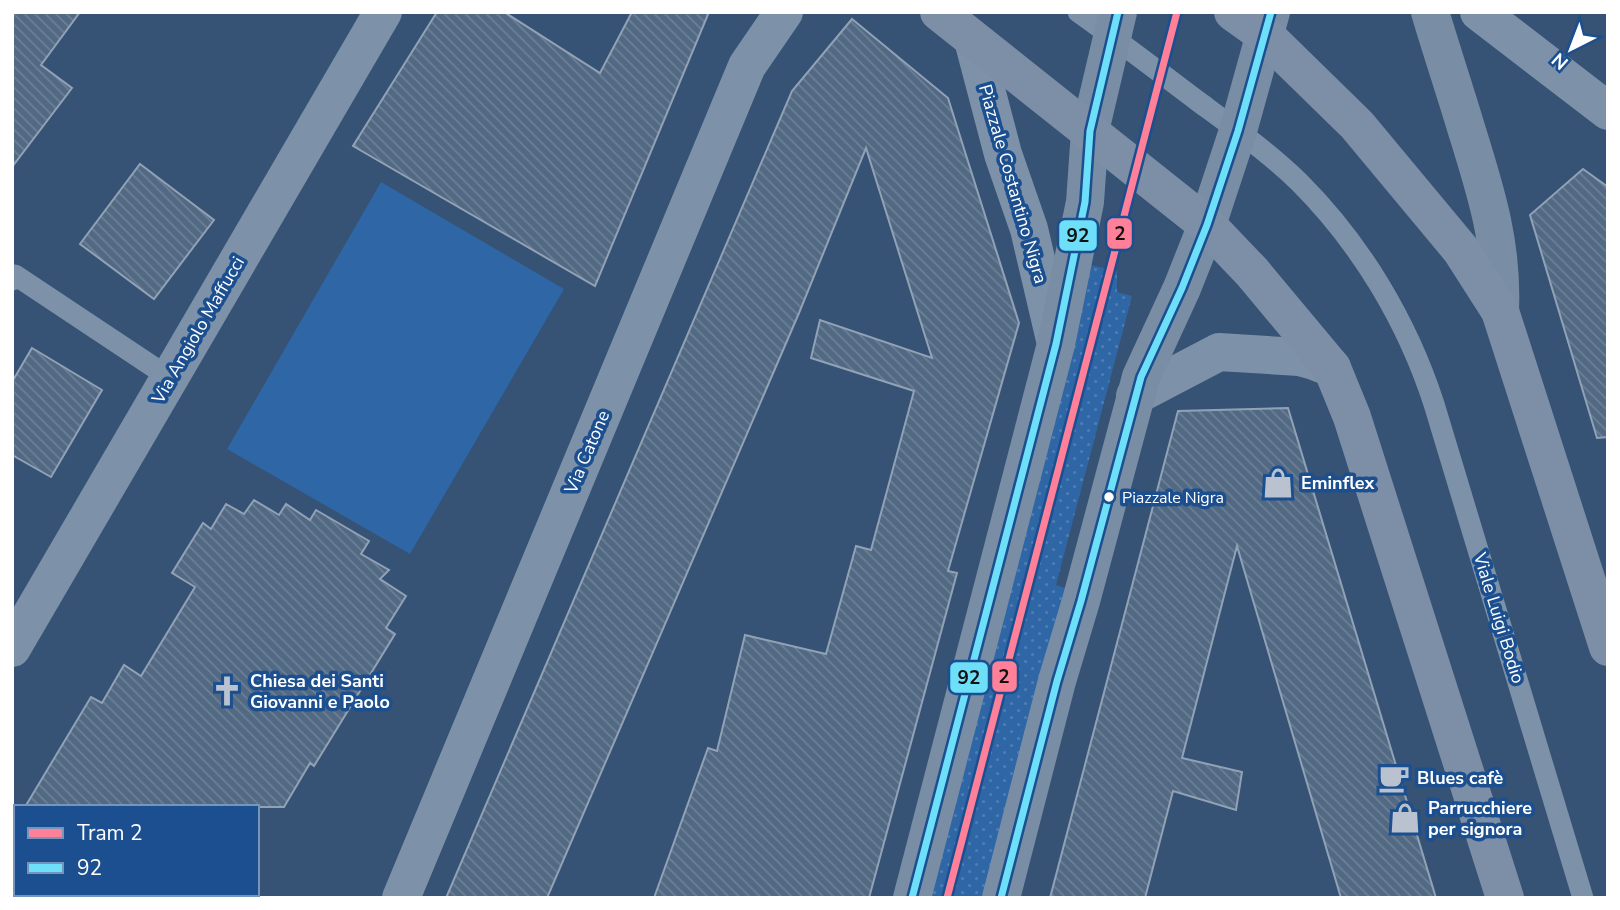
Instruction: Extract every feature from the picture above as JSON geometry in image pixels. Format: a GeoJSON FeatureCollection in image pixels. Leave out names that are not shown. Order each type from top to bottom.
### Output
{"type":"FeatureCollection","features":[{"type":"Feature","properties":{"kind":"main road"},"geometry":{"type":"LineString","coordinates":[[939,12],[973,40]]}},
{"type":"Feature","properties":{"kind":"main road"},"geometry":{"type":"LineString","coordinates":[[1233,12],[1268,24],[1461,250],[1500,311],[1608,647]]}},
{"type":"Feature","properties":{"kind":"main road","name":"Piazzale Costantino Nigra"},"geometry":{"type":"LineString","coordinates":[[973,40],[1207,225],[1252,272],[1332,368]]}},
{"type":"Feature","properties":{"kind":"main road"},"geometry":{"type":"LineString","coordinates":[[1332,368],[1352,416],[1505,898]]}},
{"type":"Feature","properties":{"kind":"street","name":"Via Angiolo Maffucci"},"geometry":{"type":"LineString","coordinates":[[12,648],[383,12]]}},
{"type":"Feature","properties":{"kind":"street","name":"Via Catone"},"geometry":{"type":"LineString","coordinates":[[401,898],[747,66],[784,12]]}},
{"type":"Feature","properties":{"kind":"street"},"geometry":{"type":"LineString","coordinates":[[1430,12],[1491,211],[1500,274],[1500,311]]}},
{"type":"Feature","properties":{"kind":"street"},"geometry":{"type":"LineString","coordinates":[[1479,12],[1608,111]]}},
{"type":"Feature","properties":{"kind":"street","name":"Piazzale Costantino Nigra"},"geometry":{"type":"LineString","coordinates":[[1056,344],[1085,202],[1090,131],[1116,24]]}},
{"type":"Feature","properties":{"kind":"street"},"geometry":{"type":"LineString","coordinates":[[1001,898],[1135,396],[1207,225],[1238,131],[1268,24]]}},
{"type":"Feature","properties":{"kind":"street","name":"Piazzale Costantino Nigra"},"geometry":{"type":"LineString","coordinates":[[973,40],[1003,154],[1029,229],[1056,344]]}},
{"type":"Feature","properties":{"kind":"street"},"geometry":{"type":"LineString","coordinates":[[912,898],[1056,344]]}},
{"type":"Feature","properties":{"kind":"street"},"geometry":{"type":"LineString","coordinates":[[1135,396],[1219,352],[1299,357],[1332,368]]}},
{"type":"Feature","properties":{"kind":"lane"},"geometry":{"type":"LineString","coordinates":[[1078,12],[1116,24],[1238,131]]}},
{"type":"Feature","properties":{"kind":"lane","name":"Viale Luigi Bodio"},"geometry":{"type":"LineString","coordinates":[[1238,131],[1298,182],[1325,210],[1364,261],[1409,341],[1427,382],[1441,426],[1583,898]]}},
{"type":"Feature","properties":{"kind":"lane"},"geometry":{"type":"LineString","coordinates":[[12,280],[15,275],[170,378]]}},
{"type":"Feature","properties":{"kind":"shaded area"},"geometry":{"type":"Polygon","coordinates":[[[381,182],[564,289],[410,554],[227,449],[381,182]]]}},
{"type":"Feature","properties":{"kind":"shaded area"},"geometry":{"type":"Polygon","coordinates":[[[1091,265],[1117,271],[1117,292],[1132,296],[1056,585],[1068,589],[983,898],[931,898],[1091,265]]]}},
{"type":"Feature","properties":{"kind":"building"},"geometry":{"type":"Polygon","coordinates":[[[12,12],[80,12],[41,65],[72,88],[12,167],[12,12]]]}},
{"type":"Feature","properties":{"kind":"building"},"geometry":{"type":"Polygon","coordinates":[[[437,12],[504,12],[600,73],[632,12],[709,12],[595,286],[353,146],[437,12]]]}},
{"type":"Feature","properties":{"kind":"building"},"geometry":{"type":"Polygon","coordinates":[[[852,19],[948,98],[1019,323],[948,571],[957,573],[869,898],[654,898],[708,748],[717,751],[745,635],[826,654],[856,546],[871,550],[914,391],[811,358],[820,320],[932,358],[866,148],[799,313],[547,898],[446,898],[792,91],[852,19]]]}},
{"type":"Feature","properties":{"kind":"building"},"geometry":{"type":"Polygon","coordinates":[[[140,164],[214,220],[154,299],[80,244],[140,164]]]}},
{"type":"Feature","properties":{"kind":"building"},"geometry":{"type":"Polygon","coordinates":[[[1583,169],[1608,187],[1608,437],[1597,438],[1530,215],[1583,169]]]}},
{"type":"Feature","properties":{"kind":"building"},"geometry":{"type":"Polygon","coordinates":[[[32,348],[102,390],[51,477],[12,455],[12,382],[32,348]]]}},
{"type":"Feature","properties":{"kind":"building"},"geometry":{"type":"Polygon","coordinates":[[[1288,408],[1436,898],[1341,898],[1237,546],[1182,758],[1242,772],[1236,810],[1173,791],[1145,898],[1050,898],[1178,411],[1288,408]]]}},
{"type":"Feature","properties":{"kind":"building","name":"Chiesa dei Santi Giovanni e Paolo"},"geometry":{"type":"Polygon","coordinates":[[[254,500],[279,515],[286,504],[310,520],[316,510],[369,541],[361,554],[389,570],[380,579],[406,596],[386,628],[395,634],[314,766],[310,763],[284,807],[26,805],[91,697],[102,703],[124,665],[141,676],[195,587],[172,573],[203,523],[211,529],[226,504],[244,514],[254,500]]]}},
{"type":"Feature","properties":{"kind":"tram line","name":"2"},"geometry":{"type":"LineString","coordinates":[[947,898],[1177,12]]}},
{"type":"Feature","properties":{"kind":"transit line","name":"92"},"geometry":{"type":"LineString","coordinates":[[912,898],[1056,344],[1085,202],[1090,131],[1118,12]]}},
{"type":"Feature","properties":{"kind":"transit line","name":"92"},"geometry":{"type":"LineString","coordinates":[[1001,898],[1057,681],[1141,377],[1182,288],[1207,225],[1238,131],[1271,12]]}},
{"type":"Feature","properties":{"kind":"place","name":"Eminflex"},"geometry":{"type":"Point","coordinates":[1278,483]}},
{"type":"Feature","properties":{"kind":"place","name":"Piazzale Nigra"},"geometry":{"type":"Point","coordinates":[1109,497]}},
{"type":"Feature","properties":{"kind":"place","name":"Chiesa dei Santi Giovanni e Paolo"},"geometry":{"type":"Point","coordinates":[227,691]}},
{"type":"Feature","properties":{"kind":"place","name":"Blues cafè"},"geometry":{"type":"Point","coordinates":[1394,778]}},
{"type":"Feature","properties":{"kind":"place","name":"Parrucchiere per signora"},"geometry":{"type":"Point","coordinates":[1405,818]}}]}
